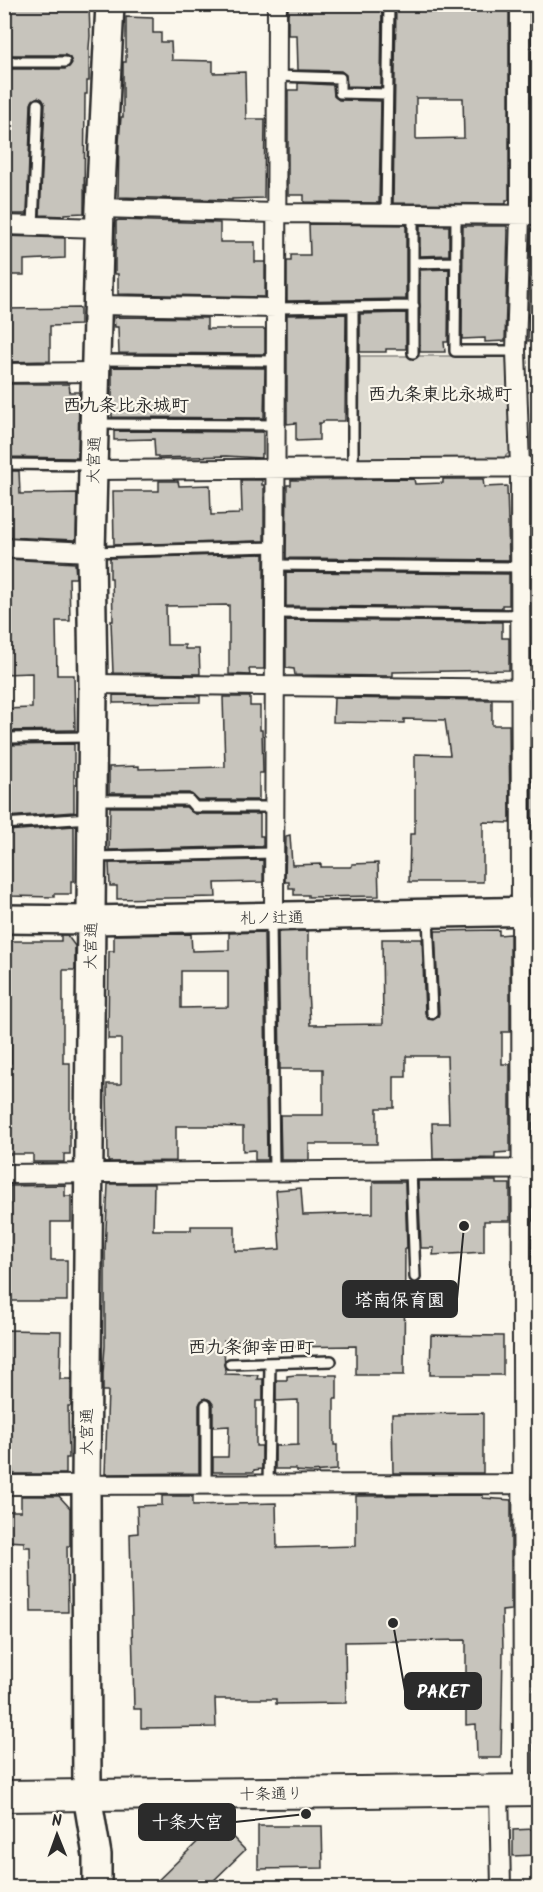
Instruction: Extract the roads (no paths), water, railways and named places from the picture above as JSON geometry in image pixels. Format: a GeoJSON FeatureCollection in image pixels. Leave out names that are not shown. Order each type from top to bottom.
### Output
{"type":"FeatureCollection","features":[{"type":"Feature","properties":{"kind":"main road","name":"十条通り"},"geometry":{"type":"LineString","coordinates":[[4,1796],[520,1790]]}},
{"type":"Feature","properties":{"kind":"street","name":"大宮通"},"geometry":{"type":"LineString","coordinates":[[97,1887],[97,1855],[87,1795],[86,1485],[93,737],[91,552],[100,218],[110,4]]}},
{"type":"Feature","properties":{"kind":"street"},"geometry":{"type":"LineString","coordinates":[[273,917],[277,4]]}},
{"type":"Feature","properties":{"kind":"street"},"geometry":{"type":"LineString","coordinates":[[501,1887],[520,1790],[530,1484],[529,689],[520,615],[520,467],[516,351],[520,215],[520,4]]}},
{"type":"Feature","properties":{"kind":"street"},"geometry":{"type":"LineString","coordinates":[[4,225],[33,226],[100,218],[277,213],[538,215]]}},
{"type":"Feature","properties":{"kind":"street"},"geometry":{"type":"LineString","coordinates":[[98,305],[276,308]]}},
{"type":"Feature","properties":{"kind":"street"},"geometry":{"type":"LineString","coordinates":[[4,373],[96,366]]}},
{"type":"Feature","properties":{"kind":"street"},"geometry":{"type":"LineString","coordinates":[[93,468],[538,467]]}},
{"type":"Feature","properties":{"kind":"street"},"geometry":{"type":"LineString","coordinates":[[4,548],[91,552]]}},
{"type":"Feature","properties":{"kind":"street"},"geometry":{"type":"LineString","coordinates":[[93,684],[529,689]]}},
{"type":"Feature","properties":{"kind":"street","name":"札ノ辻通"},"geometry":{"type":"LineString","coordinates":[[4,919],[91,920],[530,911]]}},
{"type":"Feature","properties":{"kind":"street"},"geometry":{"type":"LineString","coordinates":[[4,1174],[530,1169]]}},
{"type":"Feature","properties":{"kind":"street"},"geometry":{"type":"LineString","coordinates":[[4,1485],[530,1484]]}},
{"type":"Feature","properties":{"kind":"lane"},"geometry":{"type":"LineString","coordinates":[[386,214],[389,4]]}},
{"type":"Feature","properties":{"kind":"lane"},"geometry":{"type":"LineString","coordinates":[[4,62],[64,62]]}},
{"type":"Feature","properties":{"kind":"lane"},"geometry":{"type":"LineString","coordinates":[[276,76],[340,78],[340,93],[387,94]]}},
{"type":"Feature","properties":{"kind":"lane"},"geometry":{"type":"LineString","coordinates":[[33,226],[38,104]]}},
{"type":"Feature","properties":{"kind":"lane"},"geometry":{"type":"LineString","coordinates":[[413,215],[413,353]]}},
{"type":"Feature","properties":{"kind":"lane"},"geometry":{"type":"LineString","coordinates":[[456,215],[454,351],[516,351]]}},
{"type":"Feature","properties":{"kind":"lane"},"geometry":{"type":"LineString","coordinates":[[414,263],[456,262]]}},
{"type":"Feature","properties":{"kind":"lane"},"geometry":{"type":"LineString","coordinates":[[276,308],[414,306]]}},
{"type":"Feature","properties":{"kind":"lane"},"geometry":{"type":"LineString","coordinates":[[353,307],[353,468]]}},
{"type":"Feature","properties":{"kind":"lane"},"geometry":{"type":"LineString","coordinates":[[96,366],[276,361]]}},
{"type":"Feature","properties":{"kind":"lane"},"geometry":{"type":"LineString","coordinates":[[94,424],[276,425]]}},
{"type":"Feature","properties":{"kind":"lane"},"geometry":{"type":"LineString","coordinates":[[4,464],[93,468]]}},
{"type":"Feature","properties":{"kind":"lane"},"geometry":{"type":"LineString","coordinates":[[91,552],[275,556],[520,567]]}},
{"type":"Feature","properties":{"kind":"lane"},"geometry":{"type":"LineString","coordinates":[[275,614],[520,615]]}},
{"type":"Feature","properties":{"kind":"lane"},"geometry":{"type":"LineString","coordinates":[[4,738],[93,737]]}},
{"type":"Feature","properties":{"kind":"lane"},"geometry":{"type":"LineString","coordinates":[[4,824],[92,809],[189,800],[195,807],[274,807]]}},
{"type":"Feature","properties":{"kind":"lane"},"geometry":{"type":"LineString","coordinates":[[92,857],[274,853]]}},
{"type":"Feature","properties":{"kind":"lane"},"geometry":{"type":"LineString","coordinates":[[428,913],[432,1013]]}},
{"type":"Feature","properties":{"kind":"lane"},"geometry":{"type":"LineString","coordinates":[[273,917],[274,1171]]}},
{"type":"Feature","properties":{"kind":"lane"},"geometry":{"type":"LineString","coordinates":[[411,1170],[415,1277]]}},
{"type":"Feature","properties":{"kind":"lane"},"geometry":{"type":"LineString","coordinates":[[231,1364],[331,1361]]}},
{"type":"Feature","properties":{"kind":"lane"},"geometry":{"type":"LineString","coordinates":[[268,1485],[270,1363]]}},
{"type":"Feature","properties":{"kind":"lane"},"geometry":{"type":"LineString","coordinates":[[206,1405],[206,1485]]}},
{"type":"Feature","properties":{"kind":"place","name":"塔南保育園"},"geometry":{"type":"Point","coordinates":[464,1226]}},
{"type":"Feature","properties":{"kind":"place","name":"PAKET"},"geometry":{"type":"Point","coordinates":[393,1623]}},
{"type":"Feature","properties":{"kind":"place","name":"十条大宮"},"geometry":{"type":"Point","coordinates":[306,1814]}},
{"type":"Feature","properties":{"kind":"district","name":"西九条東比永城町"},"geometry":{"type":"Point","coordinates":[440,394]}},
{"type":"Feature","properties":{"kind":"district","name":"西九条比永城町"},"geometry":{"type":"Point","coordinates":[126,405]}},
{"type":"Feature","properties":{"kind":"district","name":"西九条御幸田町"},"geometry":{"type":"Point","coordinates":[251,1347]}}]}
